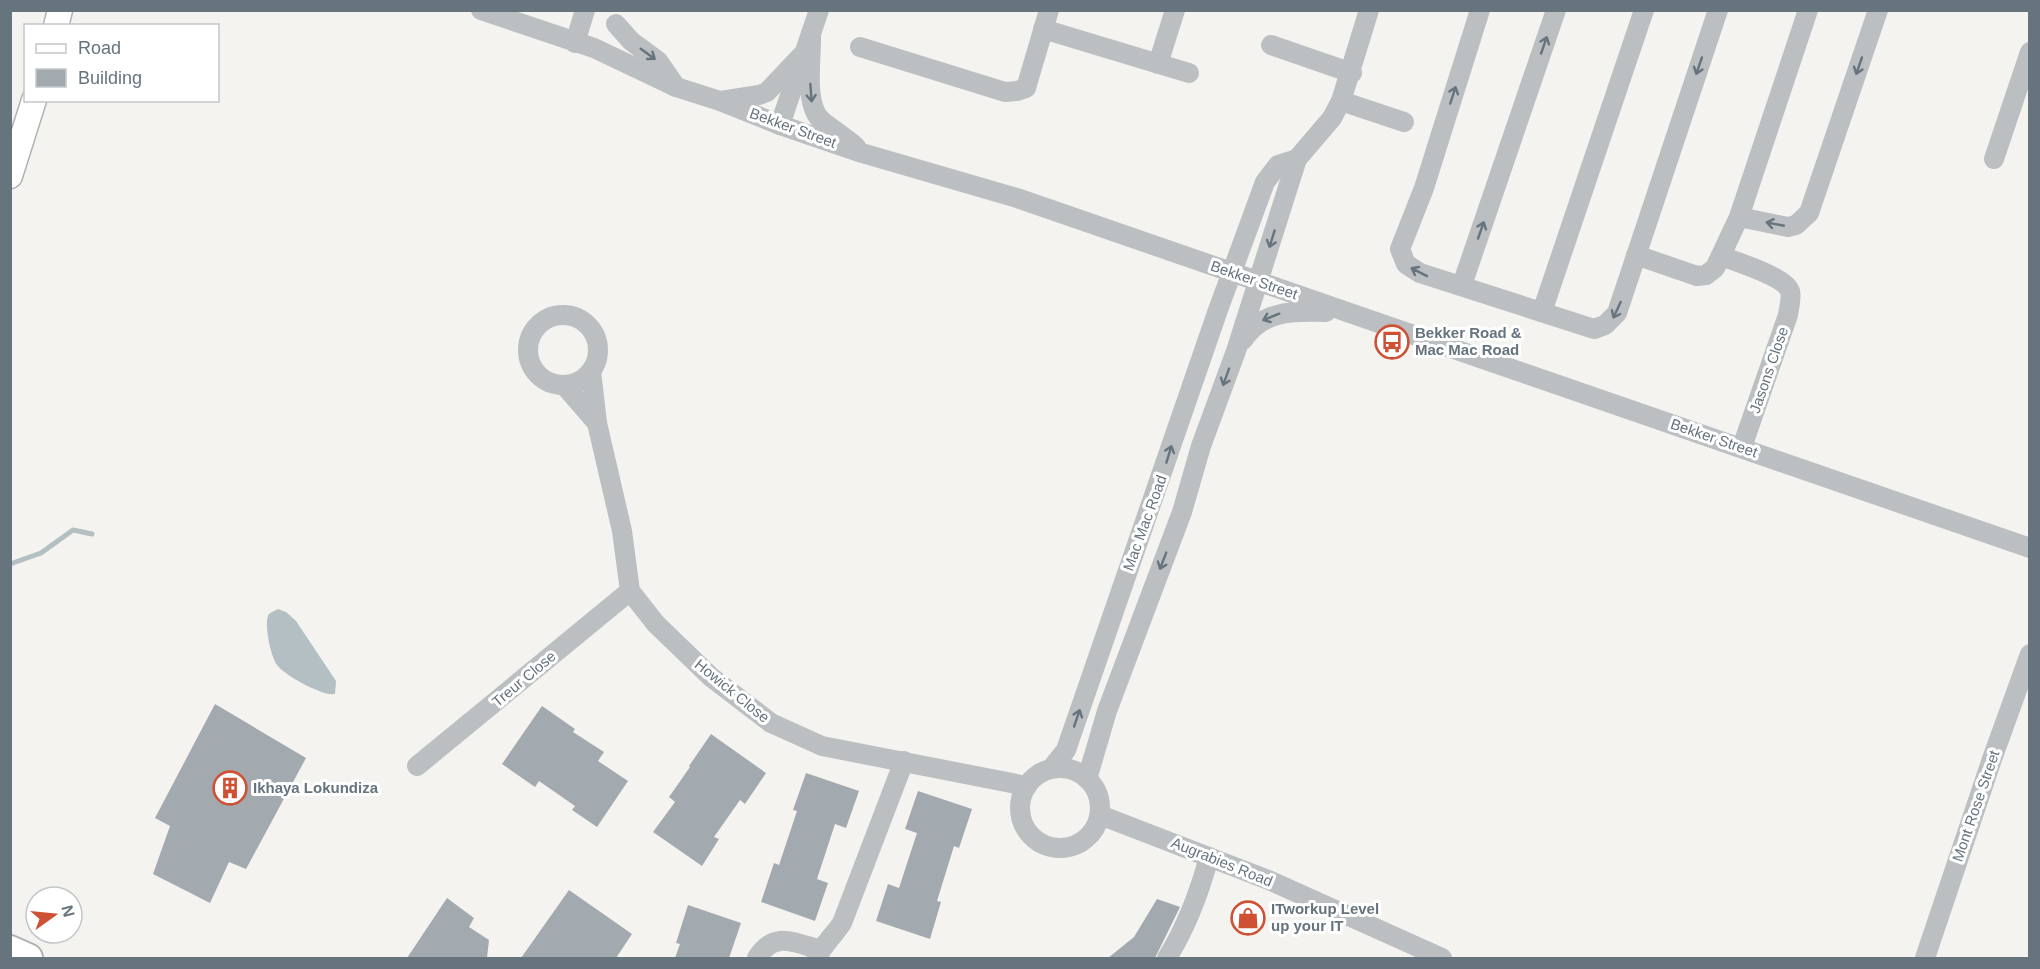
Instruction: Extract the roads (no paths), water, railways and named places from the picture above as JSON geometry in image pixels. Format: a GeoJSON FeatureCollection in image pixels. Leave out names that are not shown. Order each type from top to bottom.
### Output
{"type":"FeatureCollection","features":[{"type":"Feature","properties":{"kind":"highway"},"geometry":{"type":"LineString","coordinates":[[10,950],[28,958]]}},
{"type":"Feature","properties":{"kind":"main road"},"geometry":{"type":"LineString","coordinates":[[10,176],[33,102]]}},
{"type":"Feature","properties":{"kind":"street","name":"Bekker Street"},"geometry":{"type":"LineString","coordinates":[[481,10],[594,48],[676,87],[720,101],[780,125],[862,153],[1017,198],[2030,548]]}},
{"type":"Feature","properties":{"kind":"street"},"geometry":{"type":"LineString","coordinates":[[574,43],[585,10]]}},
{"type":"Feature","properties":{"kind":"street"},"geometry":{"type":"LineString","coordinates":[[780,125],[819,10]]}},
{"type":"Feature","properties":{"kind":"street"},"geometry":{"type":"LineString","coordinates":[[1158,64],[1175,10]]}},
{"type":"Feature","properties":{"kind":"street"},"geometry":{"type":"LineString","coordinates":[[1297,159],[1332,118],[1341,101],[1352,73],[1369,10]]}},
{"type":"Feature","properties":{"kind":"street"},"geometry":{"type":"LineString","coordinates":[[1480,10],[1424,188],[1400,249],[1403,260],[1413,269],[1431,277],[1462,285],[1589,328],[1605,325],[1617,314],[1718,10]]}},
{"type":"Feature","properties":{"kind":"street"},"geometry":{"type":"LineString","coordinates":[[1462,285],[1556,10]]}},
{"type":"Feature","properties":{"kind":"street"},"geometry":{"type":"LineString","coordinates":[[1542,312],[1644,10]]}},
{"type":"Feature","properties":{"kind":"street"},"geometry":{"type":"LineString","coordinates":[[1636,255],[1697,276],[1712,272],[1739,217],[1808,10]]}},
{"type":"Feature","properties":{"kind":"street"},"geometry":{"type":"LineString","coordinates":[[1739,217],[1788,226],[1796,225],[1809,213],[1878,10]]}},
{"type":"Feature","properties":{"kind":"street"},"geometry":{"type":"LineString","coordinates":[[594,48],[608,38],[614,17]]}},
{"type":"Feature","properties":{"kind":"street"},"geometry":{"type":"LineString","coordinates":[[614,17],[631,41],[658,61],[676,87]]}},
{"type":"Feature","properties":{"kind":"street"},"geometry":{"type":"LineString","coordinates":[[860,47],[1005,92],[1017,91],[1026,88],[1046,20],[1158,64],[1189,73]]}},
{"type":"Feature","properties":{"kind":"street"},"geometry":{"type":"LineString","coordinates":[[720,101],[767,92],[808,43]]}},
{"type":"Feature","properties":{"kind":"street"},"geometry":{"type":"LineString","coordinates":[[808,43],[811,102],[816,113],[821,120],[841,133],[862,153]]}},
{"type":"Feature","properties":{"kind":"street"},"geometry":{"type":"LineString","coordinates":[[1271,45],[1352,73]]}},
{"type":"Feature","properties":{"kind":"street"},"geometry":{"type":"LineString","coordinates":[[1994,159],[2030,51]]}},
{"type":"Feature","properties":{"kind":"street"},"geometry":{"type":"LineString","coordinates":[[1341,101],[1404,122]]}},
{"type":"Feature","properties":{"kind":"street","name":"Mac Mac Road"},"geometry":{"type":"LineString","coordinates":[[1051,769],[1066,750],[1265,182],[1278,165],[1297,159]]}},
{"type":"Feature","properties":{"kind":"street","name":"Mac Mac Road"},"geometry":{"type":"LineString","coordinates":[[1087,779],[1107,711],[1182,512],[1201,446],[1236,351],[1297,159]]}},
{"type":"Feature","properties":{"kind":"street","name":"Jasons Close"},"geometry":{"type":"LineString","coordinates":[[1721,256],[1778,280],[1788,287],[1790,292],[1788,315],[1742,447]]}},
{"type":"Feature","properties":{"kind":"street"},"geometry":{"type":"LineString","coordinates":[[1236,351],[1250,330],[1274,314],[1294,311],[1350,313]]}},
{"type":"Feature","properties":{"kind":"street"},"geometry":{"type":"LineString","coordinates":[[566,314],[580,319],[591,329],[597,342],[597,357],[591,371],[580,381],[564,385],[548,382],[541,377],[535,372],[528,357],[528,340],[536,326],[550,316],[566,314]]}},
{"type":"Feature","properties":{"kind":"street"},"geometry":{"type":"LineString","coordinates":[[591,371],[597,423],[622,531],[630,591]]}},
{"type":"Feature","properties":{"kind":"street"},"geometry":{"type":"LineString","coordinates":[[564,385],[597,423]]}},
{"type":"Feature","properties":{"kind":"street"},"geometry":{"type":"LineString","coordinates":[[1153,501],[1182,512]]}},
{"type":"Feature","properties":{"kind":"street","name":"Howick Close"},"geometry":{"type":"LineString","coordinates":[[630,591],[656,624],[711,677],[771,723],[822,746],[1027,786]]}},
{"type":"Feature","properties":{"kind":"street","name":"Treur Close"},"geometry":{"type":"LineString","coordinates":[[417,766],[630,591]]}},
{"type":"Feature","properties":{"kind":"street","name":"Mont Rose Street"},"geometry":{"type":"LineString","coordinates":[[1924,958],[2030,654]]}},
{"type":"Feature","properties":{"kind":"street"},"geometry":{"type":"LineString","coordinates":[[757,958],[771,943],[783,940],[819,954],[828,944],[842,923],[904,761]]}},
{"type":"Feature","properties":{"kind":"street"},"geometry":{"type":"LineString","coordinates":[[1064,768],[1077,772],[1095,789],[1100,802],[1100,814],[1096,827],[1077,845],[1064,848],[1050,847],[1033,837],[1022,821],[1020,808],[1027,786],[1039,774],[1051,769],[1064,768]]}},
{"type":"Feature","properties":{"kind":"street","name":"Augrabies Road"},"geometry":{"type":"LineString","coordinates":[[1100,814],[1271,881],[1442,958]]}},
{"type":"Feature","properties":{"kind":"street"},"geometry":{"type":"LineString","coordinates":[[1167,958],[1181,936],[1199,895],[1209,857]]}},
{"type":"Feature","properties":{"kind":"waterway"},"geometry":{"type":"LineString","coordinates":[[10,564],[41,553],[73,530],[92,534]]}},
{"type":"Feature","properties":{"kind":"place","name":"Bekker Road & Mac Mac Road"},"geometry":{"type":"Point","coordinates":[1392,342]}},
{"type":"Feature","properties":{"kind":"place","name":"Ikhaya Lokundiza"},"geometry":{"type":"Point","coordinates":[230,788]}},
{"type":"Feature","properties":{"kind":"place","name":"ITworkup Level up your IT"},"geometry":{"type":"Point","coordinates":[1248,918]}}]}
